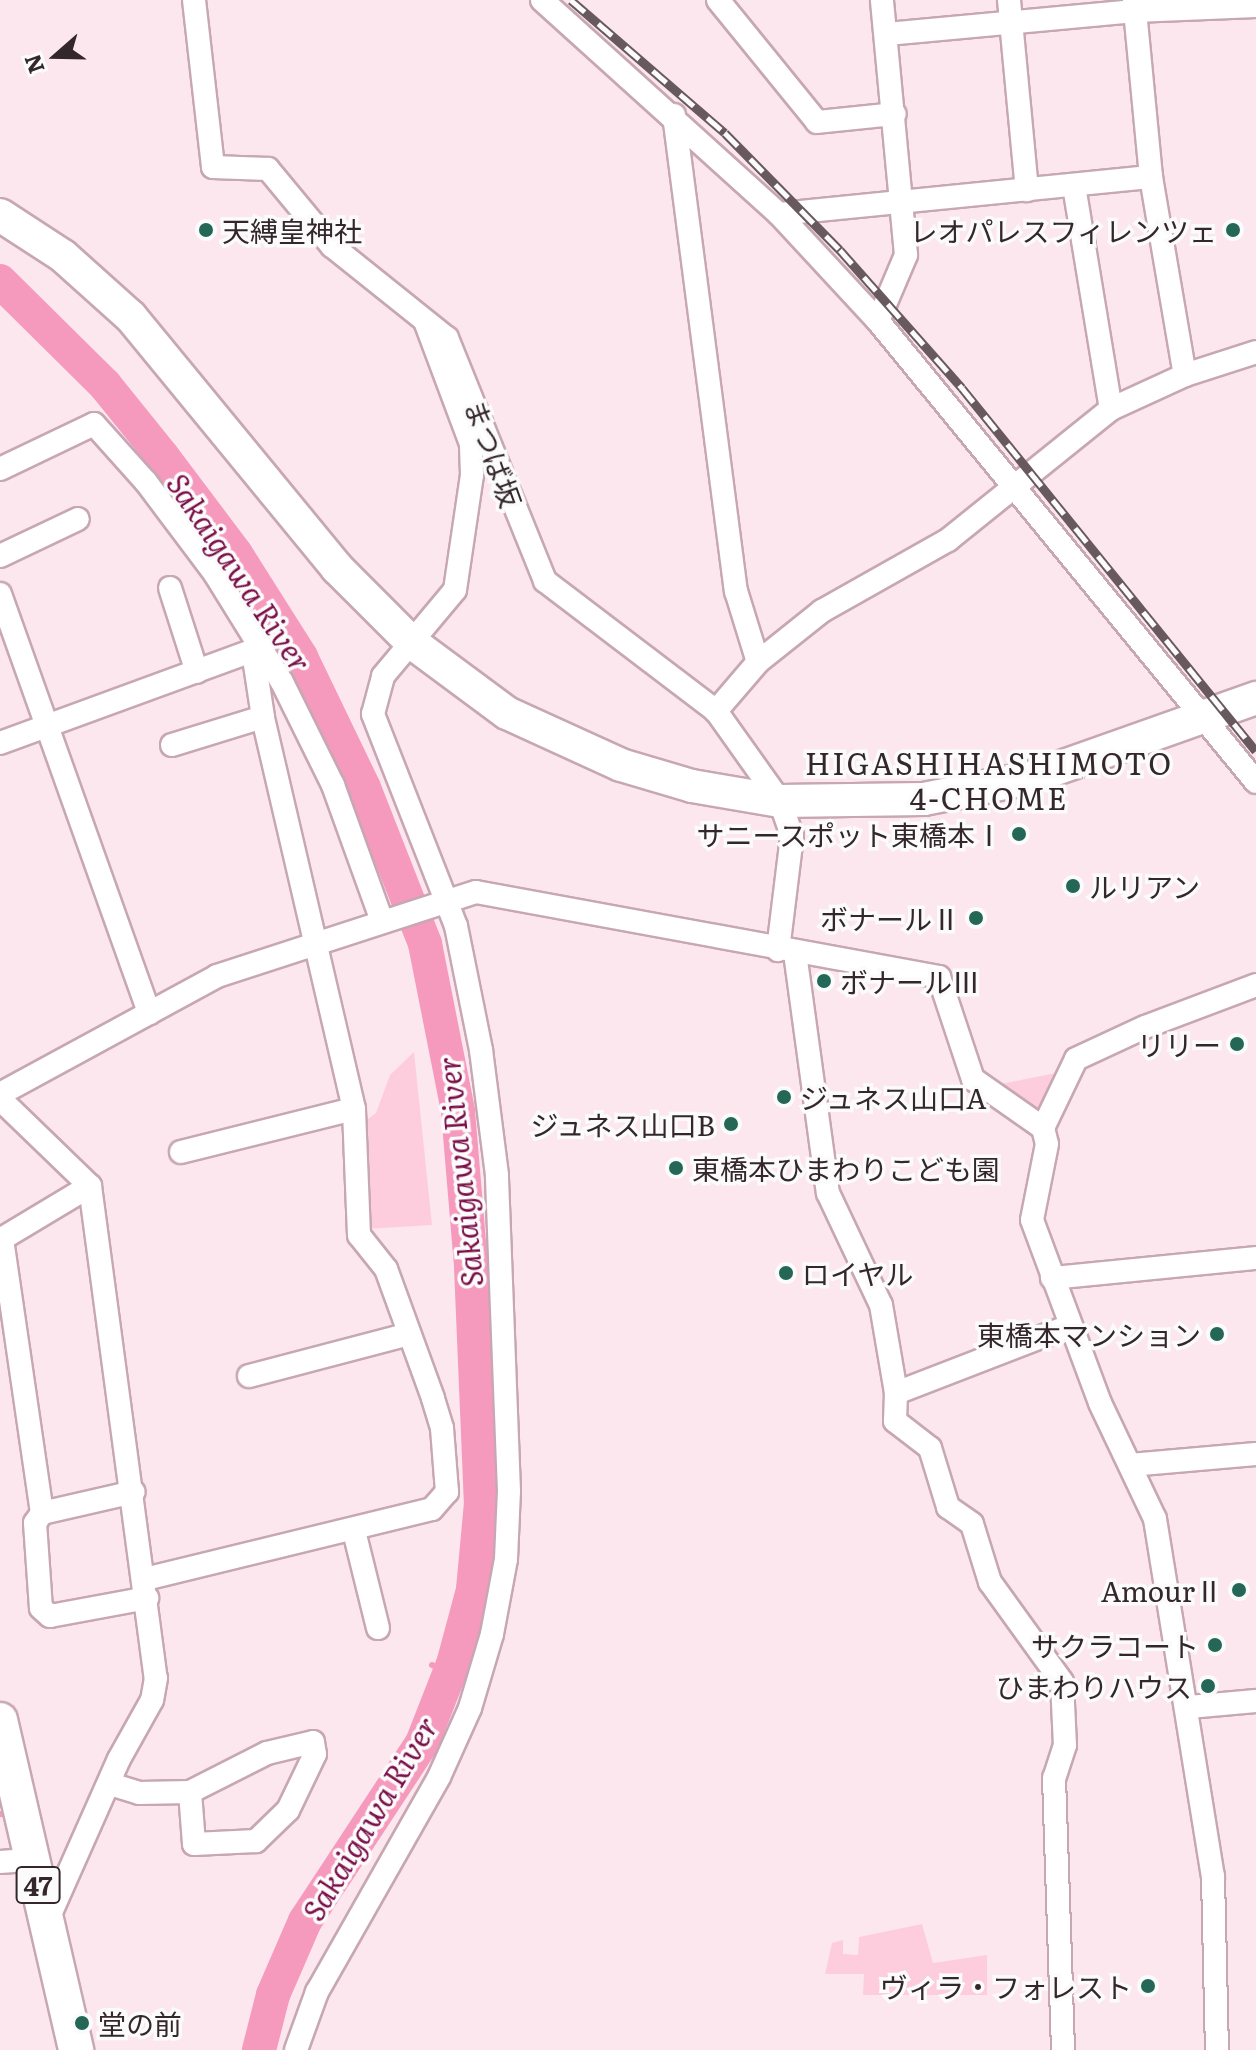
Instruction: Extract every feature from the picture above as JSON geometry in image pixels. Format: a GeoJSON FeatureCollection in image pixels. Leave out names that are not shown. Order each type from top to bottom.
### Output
{"type":"FeatureCollection","features":[{"type":"Feature","properties":{"kind":"main road","name":"47"},"geometry":{"type":"LineString","coordinates":[[0,1720],[16,1861],[46,1924],[76,2050]]}},
{"type":"Feature","properties":{"kind":"street","name":"まつば坂"},"geometry":{"type":"LineString","coordinates":[[194,0],[213,167],[268,169],[332,246],[447,338],[481,414],[532,558],[555,590],[716,711],[780,801],[792,836],[787,951],[828,1193],[881,1305],[896,1393],[895,1421],[930,1448],[948,1507],[972,1524],[990,1582],[1062,1682],[1065,1745],[1054,1778],[1063,2050]]}},
{"type":"Feature","properties":{"kind":"street"},"geometry":{"type":"LineString","coordinates":[[542,0],[674,115],[779,214],[878,321],[1018,486],[1256,782]]}},
{"type":"Feature","properties":{"kind":"street"},"geometry":{"type":"LineString","coordinates":[[878,321],[906,255],[882,0]]}},
{"type":"Feature","properties":{"kind":"street"},"geometry":{"type":"LineString","coordinates":[[726,3],[817,122],[895,114]]}},
{"type":"Feature","properties":{"kind":"street"},"geometry":{"type":"LineString","coordinates":[[887,34],[1010,11],[1134,5],[1256,6]]}},
{"type":"Feature","properties":{"kind":"street"},"geometry":{"type":"LineString","coordinates":[[1134,5],[1151,177],[1185,375]]}},
{"type":"Feature","properties":{"kind":"street"},"geometry":{"type":"LineString","coordinates":[[1010,11],[1027,190]]}},
{"type":"Feature","properties":{"kind":"street"},"geometry":{"type":"LineString","coordinates":[[674,115],[736,591],[758,662]]}},
{"type":"Feature","properties":{"kind":"street"},"geometry":{"type":"LineString","coordinates":[[779,214],[1151,177]]}},
{"type":"Feature","properties":{"kind":"street"},"geometry":{"type":"LineString","coordinates":[[1074,186],[1111,409]]}},
{"type":"Feature","properties":{"kind":"street"},"geometry":{"type":"LineString","coordinates":[[0,215],[63,256],[131,317],[337,568],[411,642],[507,713],[578,749],[680,783],[780,801],[882,802],[993,788],[1079,762],[1256,698]]}},
{"type":"Feature","properties":{"kind":"street"},"geometry":{"type":"LineString","coordinates":[[296,2050],[317,1992],[439,1777],[470,1708],[492,1634],[506,1559],[508,1447],[497,1175],[470,979],[373,714],[383,676],[455,590],[473,458],[425,321]]}},
{"type":"Feature","properties":{"kind":"street"},"geometry":{"type":"LineString","coordinates":[[716,711],[758,662],[822,611],[900,571],[1018,486],[1111,409],[1185,375],[1256,352]]}},
{"type":"Feature","properties":{"kind":"street"},"geometry":{"type":"LineString","coordinates":[[0,469],[94,424],[184,529],[258,649],[333,785],[385,919]]}},
{"type":"Feature","properties":{"kind":"street"},"geometry":{"type":"LineString","coordinates":[[0,556],[78,519]]}},
{"type":"Feature","properties":{"kind":"street"},"geometry":{"type":"LineString","coordinates":[[170,588],[197,672]]}},
{"type":"Feature","properties":{"kind":"street"},"geometry":{"type":"LineString","coordinates":[[0,594],[149,1013]]}},
{"type":"Feature","properties":{"kind":"street"},"geometry":{"type":"LineString","coordinates":[[0,743],[258,649]]}},
{"type":"Feature","properties":{"kind":"street"},"geometry":{"type":"LineString","coordinates":[[134,1492],[42,1513],[35,1523],[41,1608],[50,1616],[432,1509],[447,1492],[442,1428],[386,1269],[359,1235],[354,1109],[319,943],[263,717],[258,649]]}},
{"type":"Feature","properties":{"kind":"street"},"geometry":{"type":"LineString","coordinates":[[172,745],[263,717]]}},
{"type":"Feature","properties":{"kind":"street"},"geometry":{"type":"LineString","coordinates":[[46,1924],[152,1700],[156,1678],[134,1492],[90,1186],[0,1097],[217,976],[442,899],[476,892],[939,977],[973,1079],[1043,1128]]}},
{"type":"Feature","properties":{"kind":"street"},"geometry":{"type":"LineString","coordinates":[[1217,2050],[1213,1876],[1189,1707],[1155,1519],[1070,1326],[1032,1220],[1047,1144],[1043,1128],[1076,1059],[1145,1027],[1256,985]]}},
{"type":"Feature","properties":{"kind":"street"},"geometry":{"type":"LineString","coordinates":[[181,1152],[354,1109]]}},
{"type":"Feature","properties":{"kind":"street"},"geometry":{"type":"LineString","coordinates":[[42,1513],[1,1240],[90,1186]]}},
{"type":"Feature","properties":{"kind":"street"},"geometry":{"type":"LineString","coordinates":[[1052,1278],[1256,1258]]}},
{"type":"Feature","properties":{"kind":"street"},"geometry":{"type":"LineString","coordinates":[[896,1393],[1070,1326]]}},
{"type":"Feature","properties":{"kind":"street"},"geometry":{"type":"LineString","coordinates":[[249,1376],[409,1334]]}},
{"type":"Feature","properties":{"kind":"street"},"geometry":{"type":"LineString","coordinates":[[1130,1465],[1256,1454]]}},
{"type":"Feature","properties":{"kind":"street"},"geometry":{"type":"LineString","coordinates":[[354,1531],[378,1628]]}},
{"type":"Feature","properties":{"kind":"street"},"geometry":{"type":"LineString","coordinates":[[1189,1707],[1256,1701]]}},
{"type":"Feature","properties":{"kind":"street"},"geometry":{"type":"LineString","coordinates":[[110,1784],[139,1793],[190,1792],[267,1753],[313,1742],[315,1754],[288,1810],[256,1841],[194,1844],[190,1792]]}},
{"type":"Feature","properties":{"kind":"shaded area"},"geometry":{"type":"Polygon","coordinates":[[[414,1052],[432,1225],[366,1229],[364,1122],[376,1113],[390,1075],[414,1052]]]}},
{"type":"Feature","properties":{"kind":"shaded area"},"geometry":{"type":"Polygon","coordinates":[[[1061,1072],[1038,1114],[996,1085],[1061,1072]]]}},
{"type":"Feature","properties":{"kind":"shaded area"},"geometry":{"type":"Polygon","coordinates":[[[922,1924],[933,1963],[987,1955],[987,1995],[863,1995],[864,1974],[825,1974],[832,1943],[843,1940],[843,1954],[858,1955],[859,1937],[922,1924]]]}},
{"type":"Feature","properties":{"kind":"waterway","name":"Sakaigawa River"},"geometry":{"type":"LineString","coordinates":[[0,281],[105,385],[163,457],[236,554],[301,657],[364,788],[425,944],[458,1111],[471,1267],[481,1503],[473,1590],[453,1664],[422,1743],[305,1921],[273,1995],[259,2050]]}},
{"type":"Feature","properties":{"kind":"waterway"},"geometry":{"type":"LineString","coordinates":[[432,1665],[450,1673]]}},
{"type":"Feature","properties":{"kind":"railway"},"geometry":{"type":"LineString","coordinates":[[571,0],[725,133],[840,250],[962,388],[1256,751]]}},
{"type":"Feature","properties":{"kind":"place","name":"天縛皇神社"},"geometry":{"type":"Point","coordinates":[206,230]}},
{"type":"Feature","properties":{"kind":"place","name":"レオパレスフィレンツェ"},"geometry":{"type":"Point","coordinates":[1233,230]}},
{"type":"Feature","properties":{"kind":"place","name":"サニースポット東橋本Ⅰ"},"geometry":{"type":"Point","coordinates":[1019,834]}},
{"type":"Feature","properties":{"kind":"place","name":"ルリアン"},"geometry":{"type":"Point","coordinates":[1073,886]}},
{"type":"Feature","properties":{"kind":"place","name":"ボナールⅡ"},"geometry":{"type":"Point","coordinates":[976,918]}},
{"type":"Feature","properties":{"kind":"place","name":"ボナールⅢ"},"geometry":{"type":"Point","coordinates":[824,981]}},
{"type":"Feature","properties":{"kind":"place","name":"リリー"},"geometry":{"type":"Point","coordinates":[1237,1044]}},
{"type":"Feature","properties":{"kind":"place","name":"ジュネス山口A"},"geometry":{"type":"Point","coordinates":[784,1097]}},
{"type":"Feature","properties":{"kind":"place","name":"ジュネス山口B"},"geometry":{"type":"Point","coordinates":[731,1124]}},
{"type":"Feature","properties":{"kind":"place","name":"東橋本ひまわりこども園"},"geometry":{"type":"Point","coordinates":[676,1168]}},
{"type":"Feature","properties":{"kind":"place","name":"ロイヤル"},"geometry":{"type":"Point","coordinates":[786,1273]}},
{"type":"Feature","properties":{"kind":"place","name":"東橋本マンション"},"geometry":{"type":"Point","coordinates":[1217,1334]}},
{"type":"Feature","properties":{"kind":"place","name":"AmourⅡ"},"geometry":{"type":"Point","coordinates":[1239,1590]}},
{"type":"Feature","properties":{"kind":"place","name":"サクラコート"},"geometry":{"type":"Point","coordinates":[1215,1645]}},
{"type":"Feature","properties":{"kind":"place","name":"ひまわりハウス"},"geometry":{"type":"Point","coordinates":[1208,1686]}},
{"type":"Feature","properties":{"kind":"place","name":"ヴィラ・フォレスト"},"geometry":{"type":"Point","coordinates":[1148,1986]}},
{"type":"Feature","properties":{"kind":"place","name":"堂の前"},"geometry":{"type":"Point","coordinates":[82,2023]}},
{"type":"Feature","properties":{"kind":"district","name":"HIGASHIHASHIMOTO 4-CHOME"},"geometry":{"type":"Point","coordinates":[989,779]}}]}
